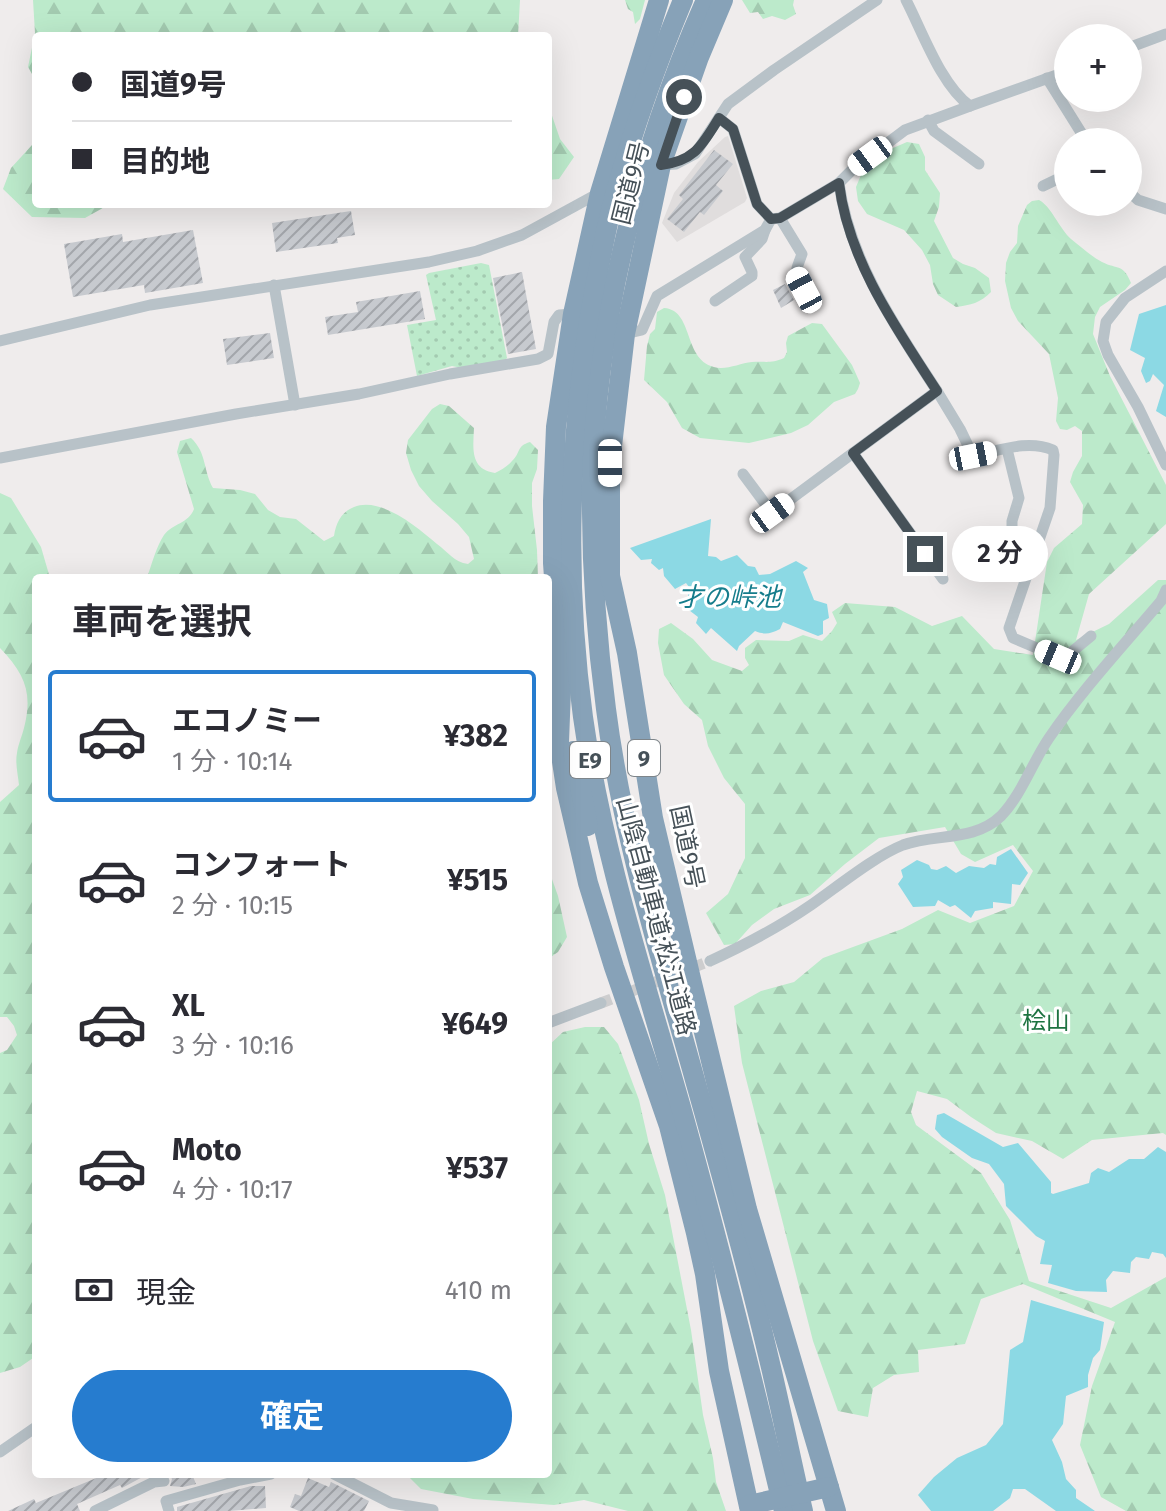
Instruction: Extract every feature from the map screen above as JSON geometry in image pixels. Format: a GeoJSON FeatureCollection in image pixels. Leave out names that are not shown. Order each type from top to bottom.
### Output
{"type":"FeatureCollection","features":[{"type":"Feature","properties":{"kind":"highway","name":"国道9号"},"geometry":{"type":"LineString","coordinates":[[659,0],[600,193],[573,314],[556,427],[554,577],[562,663],[559,742],[588,883],[673,1141],[702,1260],[719,1371],[757,1508]]}},
{"type":"Feature","properties":{"kind":"highway","name":"山陰自動車道;松江道路"},"geometry":{"type":"LineString","coordinates":[[683,0],[634,128],[599,265],[578,405],[572,485],[571,565],[583,717],[597,797],[620,894],[707,1161]]}},
{"type":"Feature","properties":{"kind":"highway","name":"山陰自動車道;松江道路"},"geometry":{"type":"LineString","coordinates":[[706,0],[654,135],[619,268],[598,407],[592,482],[593,561],[606,712],[638,873],[758,1359],[803,1511]]}},
{"type":"Feature","properties":{"kind":"highway","name":"国道9号"},"geometry":{"type":"LineString","coordinates":[[723,0],[699,57],[661,165],[625,334],[610,463],[610,576],[627,653],[653,818],[695,998],[747,1209],[826,1488],[836,1511]]}},
{"type":"Feature","properties":{"kind":"highway"},"geometry":{"type":"LineString","coordinates":[[610,576],[626,722],[652,879],[707,1161]]}},
{"type":"Feature","properties":{"kind":"highway"},"geometry":{"type":"LineString","coordinates":[[562,663],[573,749],[597,868],[633,981],[707,1161]]}},
{"type":"Feature","properties":{"kind":"highway","name":"山陰自動車道;松江道路"},"geometry":{"type":"LineString","coordinates":[[758,1359],[784,1511]]}},
{"type":"Feature","properties":{"kind":"highway"},"geometry":{"type":"LineString","coordinates":[[758,1359],[757,1508],[826,1488]]}},
{"type":"Feature","properties":{"kind":"highway"},"geometry":{"type":"LineString","coordinates":[[758,1359],[814,1511]]}},
{"type":"Feature","properties":{"kind":"street"},"geometry":{"type":"LineString","coordinates":[[661,165],[676,164],[695,154],[728,104],[877,0]]}},
{"type":"Feature","properties":{"kind":"street"},"geometry":{"type":"LineString","coordinates":[[906,0],[947,82],[958,97],[970,106]]}},
{"type":"Feature","properties":{"kind":"street"},"geometry":{"type":"LineString","coordinates":[[1142,43],[1166,34]]}},
{"type":"Feature","properties":{"kind":"street"},"geometry":{"type":"LineString","coordinates":[[625,334],[642,330],[657,296],[839,183],[905,130],[1054,76]]}},
{"type":"Feature","properties":{"kind":"street"},"geometry":{"type":"LineString","coordinates":[[1047,78],[1078,128]]}},
{"type":"Feature","properties":{"kind":"street"},"geometry":{"type":"LineString","coordinates":[[719,118],[733,129],[757,204],[802,254],[795,273],[804,290]]}},
{"type":"Feature","properties":{"kind":"street"},"geometry":{"type":"LineString","coordinates":[[928,120],[934,131],[979,164]]}},
{"type":"Feature","properties":{"kind":"street"},"geometry":{"type":"LineString","coordinates":[[1043,186],[1054,181]]}},
{"type":"Feature","properties":{"kind":"street"},"geometry":{"type":"LineString","coordinates":[[839,183],[856,245],[876,291],[960,429],[973,456],[1022,445],[1053,450],[1050,508],[1009,628],[1013,638],[1058,657],[1068,655],[1091,636]]}},
{"type":"Feature","properties":{"kind":"street"},"geometry":{"type":"LineString","coordinates":[[0,341],[150,305],[429,262],[477,251],[522,235],[600,193]]}},
{"type":"Feature","properties":{"kind":"street"},"geometry":{"type":"LineString","coordinates":[[1142,201],[1166,209]]}},
{"type":"Feature","properties":{"kind":"street"},"geometry":{"type":"LineString","coordinates":[[715,301],[752,276],[745,257],[762,239],[772,222]]}},
{"type":"Feature","properties":{"kind":"street"},"geometry":{"type":"LineString","coordinates":[[1166,271],[1125,298],[1106,322],[1103,341],[1166,465]]}},
{"type":"Feature","properties":{"kind":"street"},"geometry":{"type":"LineString","coordinates":[[274,285],[295,405]]}},
{"type":"Feature","properties":{"kind":"street"},"geometry":{"type":"LineString","coordinates":[[0,458],[538,359],[548,354],[554,322],[559,315],[573,314]]}},
{"type":"Feature","properties":{"kind":"street"},"geometry":{"type":"LineString","coordinates":[[743,474],[772,513],[937,391]]}},
{"type":"Feature","properties":{"kind":"street"},"geometry":{"type":"LineString","coordinates":[[1007,449],[1019,498],[1012,521],[1012,541],[1019,549],[1034,556]]}},
{"type":"Feature","properties":{"kind":"street"},"geometry":{"type":"LineString","coordinates":[[853,453],[943,579]]}},
{"type":"Feature","properties":{"kind":"street"},"geometry":{"type":"LineString","coordinates":[[710,961],[757,939],[902,845],[980,831],[1000,817],[1047,741],[1161,601],[1166,590]]}},
{"type":"Feature","properties":{"kind":"street"},"geometry":{"type":"LineString","coordinates":[[552,1021],[601,1003]]}},
{"type":"Feature","properties":{"kind":"street"},"geometry":{"type":"LineString","coordinates":[[0,1452],[32,1430]]}},
{"type":"Feature","properties":{"kind":"street"},"geometry":{"type":"LineString","coordinates":[[24,1435],[32,1440]]}},
{"type":"Feature","properties":{"kind":"street"},"geometry":{"type":"LineString","coordinates":[[95,1511],[164,1478],[168,1506],[250,1478]]}},
{"type":"Feature","properties":{"kind":"street"},"geometry":{"type":"LineString","coordinates":[[342,1478],[391,1503],[435,1511]]}},
{"type":"Feature","properties":{"kind":"shaded area"},"geometry":{"type":"Polygon","coordinates":[[[728,136],[747,198],[677,242],[662,223],[674,193],[698,162],[728,136]]]}},
{"type":"Feature","properties":{"kind":"green space"},"geometry":{"type":"Polygon","coordinates":[[[33,0],[520,0],[518,32],[35,32],[33,0]]]}},
{"type":"Feature","properties":{"kind":"green space"},"geometry":{"type":"Polygon","coordinates":[[[625,0],[645,0],[640,19],[635,24],[633,12],[628,9],[625,0]]]}},
{"type":"Feature","properties":{"kind":"green space"},"geometry":{"type":"Polygon","coordinates":[[[742,0],[794,0],[796,14],[785,20],[772,16],[763,19],[758,12],[750,13],[742,0]]]}},
{"type":"Feature","properties":{"kind":"green space"},"geometry":{"type":"Polygon","coordinates":[[[32,48],[32,74],[28,67],[32,48]]]}},
{"type":"Feature","properties":{"kind":"green space"},"geometry":{"type":"Polygon","coordinates":[[[552,116],[560,139],[574,157],[559,179],[552,180],[552,116]]]}},
{"type":"Feature","properties":{"kind":"green space"},"geometry":{"type":"Polygon","coordinates":[[[907,142],[919,144],[925,157],[925,170],[940,193],[934,221],[953,258],[989,278],[991,292],[975,303],[956,307],[938,295],[930,265],[922,250],[904,230],[867,214],[858,201],[856,187],[861,175],[893,148],[907,142]]]}},
{"type":"Feature","properties":{"kind":"green space"},"geometry":{"type":"Polygon","coordinates":[[[32,145],[32,208],[103,208],[85,218],[32,217],[3,189],[11,168],[32,145]]]}},
{"type":"Feature","properties":{"kind":"green space","name":"桧山"},"geometry":{"type":"Polygon","coordinates":[[[1039,200],[1071,239],[1098,260],[1123,270],[1131,283],[1100,307],[1093,334],[1110,376],[1166,485],[1166,524],[1089,594],[1076,640],[1109,624],[1158,580],[1166,580],[1166,1135],[1092,1140],[1063,1159],[1032,1141],[996,1133],[947,1099],[917,1091],[911,1112],[916,1125],[981,1173],[1010,1220],[1029,1281],[1111,1308],[1166,1277],[1166,1511],[1126,1511],[1101,1497],[1080,1445],[1092,1386],[1115,1322],[1023,1284],[981,1299],[965,1344],[918,1350],[919,1372],[894,1375],[873,1388],[868,1417],[838,1411],[813,1341],[742,1063],[734,1006],[761,991],[794,982],[823,958],[902,929],[938,910],[970,923],[1014,906],[1033,871],[1013,845],[975,862],[961,854],[945,827],[879,838],[810,895],[774,909],[752,925],[735,944],[724,945],[706,913],[728,894],[745,858],[745,804],[724,778],[708,746],[702,720],[684,704],[664,675],[658,643],[659,629],[671,623],[693,639],[712,660],[742,671],[749,665],[745,648],[756,640],[789,641],[803,635],[822,641],[837,623],[832,612],[845,603],[895,607],[932,626],[962,616],[994,649],[1033,655],[1047,562],[1054,548],[1082,524],[1083,505],[1070,482],[1082,456],[1082,431],[1075,426],[1060,429],[1056,421],[1058,398],[1049,354],[1018,321],[1011,308],[1005,281],[1006,263],[1017,243],[1018,226],[1027,205],[1039,200]]]}},
{"type":"Feature","properties":{"kind":"green space"},"geometry":{"type":"Polygon","coordinates":[[[481,263],[489,265],[507,358],[462,368],[452,366],[417,376],[407,325],[436,320],[426,275],[481,263]]]}},
{"type":"Feature","properties":{"kind":"green space"},"geometry":{"type":"Polygon","coordinates":[[[664,308],[674,311],[681,318],[700,358],[708,365],[721,368],[784,358],[788,336],[812,323],[822,324],[852,365],[860,383],[858,389],[855,394],[834,402],[808,425],[791,433],[749,443],[700,438],[682,428],[667,402],[644,380],[650,334],[655,329],[657,312],[664,308]]]}},
{"type":"Feature","properties":{"kind":"green space"},"geometry":{"type":"Polygon","coordinates":[[[440,404],[449,406],[474,428],[475,457],[487,471],[495,473],[504,468],[530,442],[538,450],[537,469],[532,483],[538,574],[148,574],[164,535],[188,518],[194,509],[177,452],[180,441],[191,438],[200,450],[213,488],[255,494],[268,510],[280,517],[296,519],[324,541],[334,536],[340,518],[349,509],[375,506],[398,515],[455,559],[468,564],[474,559],[469,537],[419,486],[406,453],[408,440],[432,409],[440,404]]]}},
{"type":"Feature","properties":{"kind":"green space"},"geometry":{"type":"Polygon","coordinates":[[[0,493],[11,498],[41,547],[49,574],[32,574],[32,1359],[20,1367],[0,1373],[0,1053],[7,1050],[17,1035],[7,1017],[0,1017],[0,802],[19,785],[16,757],[28,704],[21,676],[0,648],[0,493]]]}},
{"type":"Feature","properties":{"kind":"green space"},"geometry":{"type":"Polygon","coordinates":[[[552,879],[567,937],[552,956],[552,879]]]}},
{"type":"Feature","properties":{"kind":"green space"},"geometry":{"type":"Polygon","coordinates":[[[604,1027],[618,1044],[639,1100],[665,1195],[691,1330],[703,1415],[716,1482],[726,1511],[628,1511],[584,1500],[554,1505],[473,1499],[421,1489],[410,1478],[552,1478],[552,1042],[563,1032],[604,1027]]]}},
{"type":"Feature","properties":{"kind":"water"},"geometry":{"type":"Polygon","coordinates":[[[1166,305],[1166,417],[1156,411],[1164,385],[1153,374],[1146,383],[1141,371],[1145,358],[1130,350],[1139,314],[1166,305]]]}},
{"type":"Feature","properties":{"kind":"water","name":"才の峠池"},"geometry":{"type":"Polygon","coordinates":[[[711,519],[708,556],[721,561],[737,555],[748,566],[755,567],[759,575],[770,574],[796,561],[808,568],[803,572],[814,600],[827,604],[829,618],[823,621],[823,634],[818,636],[783,622],[780,629],[773,632],[755,631],[737,651],[711,628],[706,634],[696,623],[698,617],[685,607],[689,587],[686,583],[675,589],[664,576],[663,568],[659,570],[651,563],[652,559],[641,560],[630,548],[711,519]]]}},
{"type":"Feature","properties":{"kind":"water"},"geometry":{"type":"Polygon","coordinates":[[[1011,849],[1028,873],[1020,885],[1012,884],[1011,904],[993,902],[993,908],[975,911],[971,918],[955,905],[950,907],[938,900],[935,906],[913,907],[898,884],[903,877],[901,870],[917,860],[931,869],[946,866],[956,873],[969,866],[984,868],[990,864],[996,865],[997,857],[1011,849]]]}},
{"type":"Feature","properties":{"kind":"water"},"geometry":{"type":"Polygon","coordinates":[[[944,1113],[1003,1147],[1018,1143],[1051,1182],[1053,1194],[1089,1183],[1091,1173],[1098,1168],[1109,1172],[1129,1159],[1144,1159],[1158,1147],[1166,1152],[1166,1258],[1163,1254],[1152,1252],[1149,1259],[1136,1257],[1131,1262],[1130,1273],[1113,1271],[1106,1280],[1107,1292],[1076,1291],[1048,1283],[1052,1265],[1040,1264],[1045,1241],[1006,1206],[1004,1184],[989,1164],[972,1158],[935,1129],[937,1115],[944,1113]]]}},
{"type":"Feature","properties":{"kind":"water"},"geometry":{"type":"Polygon","coordinates":[[[1031,1300],[1104,1322],[1100,1350],[1093,1358],[1088,1375],[1088,1387],[1066,1396],[1063,1424],[1052,1440],[1066,1479],[1076,1490],[1076,1498],[1095,1511],[1056,1511],[1025,1489],[1013,1489],[1010,1498],[993,1511],[931,1511],[918,1495],[957,1458],[986,1445],[1003,1424],[1010,1350],[1023,1342],[1031,1300]]]}},
{"type":"Feature","properties":{"kind":"building"},"geometry":{"type":"Polygon","coordinates":[[[714,150],[733,164],[716,185],[723,191],[704,215],[700,212],[684,232],[667,219],[683,199],[679,195],[714,150]]]}},
{"type":"Feature","properties":{"kind":"building"},"geometry":{"type":"Polygon","coordinates":[[[351,211],[355,235],[337,238],[338,243],[276,252],[272,223],[351,211]]]}},
{"type":"Feature","properties":{"kind":"building"},"geometry":{"type":"Polygon","coordinates":[[[193,230],[203,283],[145,293],[144,285],[73,297],[64,244],[122,234],[123,242],[193,230]]]}},
{"type":"Feature","properties":{"kind":"building"},"geometry":{"type":"Polygon","coordinates":[[[522,272],[536,349],[508,354],[493,278],[522,272]]]}},
{"type":"Feature","properties":{"kind":"building"},"geometry":{"type":"Polygon","coordinates":[[[785,284],[794,300],[781,308],[773,290],[785,284]]]}},
{"type":"Feature","properties":{"kind":"building"},"geometry":{"type":"Polygon","coordinates":[[[420,291],[425,319],[328,335],[325,317],[358,312],[356,302],[420,291]]]}},
{"type":"Feature","properties":{"kind":"building"},"geometry":{"type":"Polygon","coordinates":[[[270,333],[274,358],[227,365],[223,339],[270,333]]]}},
{"type":"Feature","properties":{"kind":"building"},"geometry":{"type":"Polygon","coordinates":[[[96,1478],[141,1478],[77,1504],[80,1511],[8,1511],[34,1499],[36,1503],[96,1478]]]}},
{"type":"Feature","properties":{"kind":"building"},"geometry":{"type":"Polygon","coordinates":[[[194,1478],[196,1484],[170,1486],[172,1479],[194,1478]]]}},
{"type":"Feature","properties":{"kind":"building"},"geometry":{"type":"Polygon","coordinates":[[[308,1478],[329,1487],[331,1482],[369,1501],[364,1511],[299,1511],[290,1507],[295,1494],[301,1496],[308,1478]]]}},
{"type":"Feature","properties":{"kind":"building"},"geometry":{"type":"Polygon","coordinates":[[[251,1486],[265,1486],[266,1508],[177,1511],[177,1507],[251,1486]]]}},
{"type":"Feature","properties":{"kind":"tunnel"},"geometry":{"type":"LineString","coordinates":[[601,1003],[710,961]]}},
{"type":"Feature","properties":{"kind":"route"},"geometry":{"type":"LineString","coordinates":[[684,97],[661,165],[676,164],[695,154],[719,118],[733,129],[757,204],[771,219],[780,218],[839,183],[856,245],[876,291],[937,391],[853,453],[925,554]]}}]}
